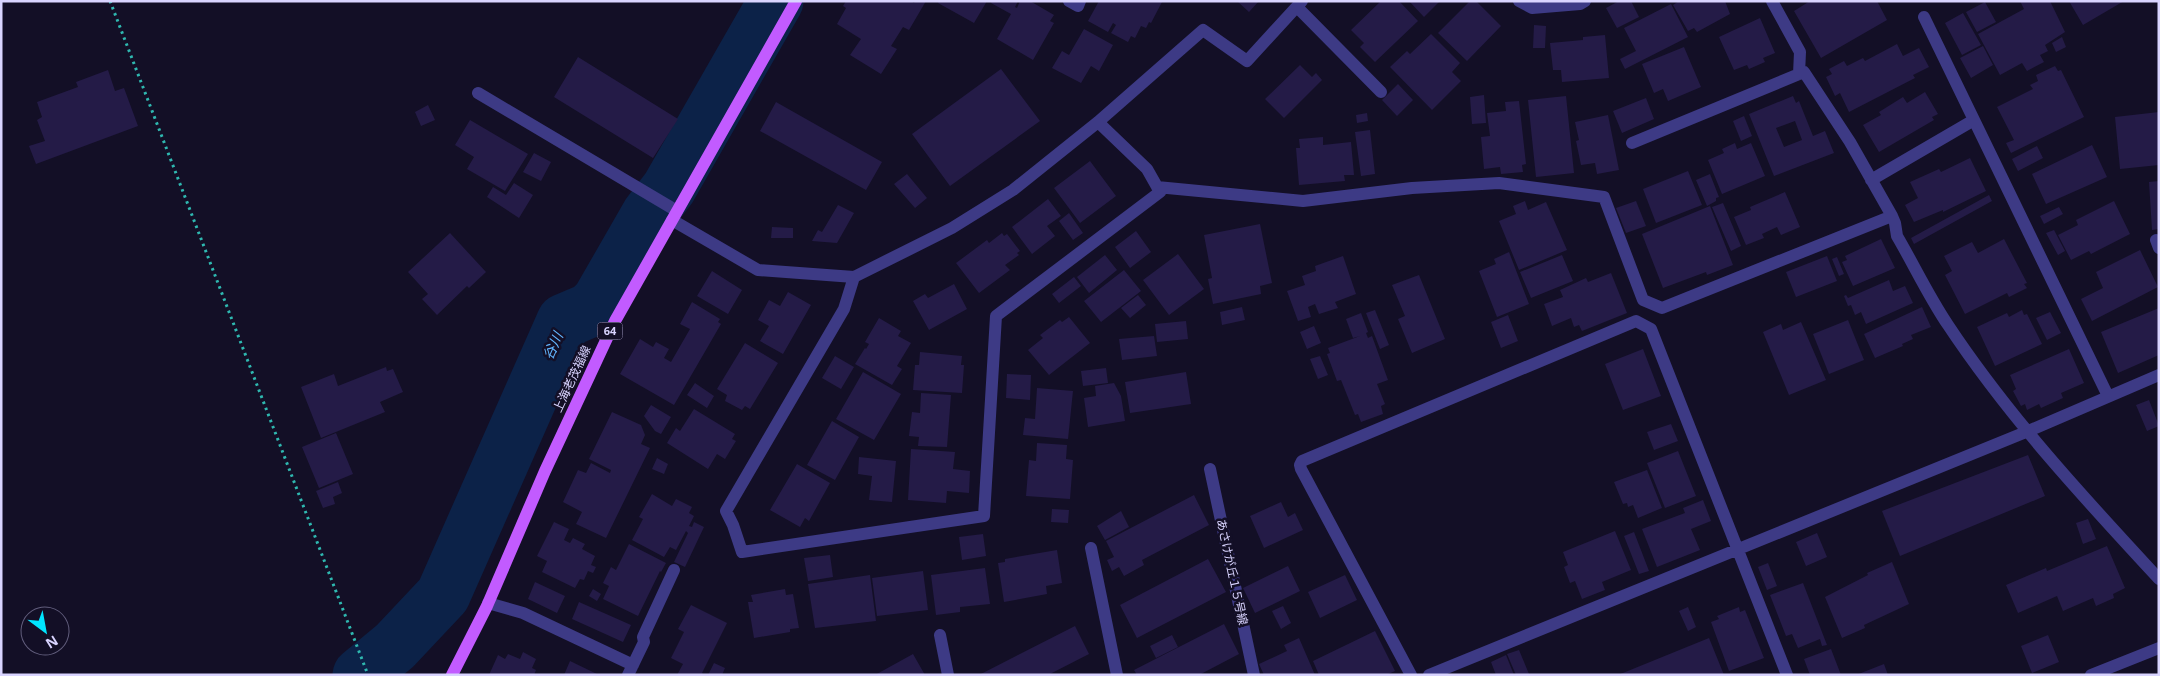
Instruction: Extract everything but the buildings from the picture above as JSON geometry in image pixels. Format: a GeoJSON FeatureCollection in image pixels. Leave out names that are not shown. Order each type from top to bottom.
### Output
{"type":"FeatureCollection","features":[{"type":"Feature","properties":{"kind":"main road","name":"上海老茂福線"},"geometry":{"type":"LineString","coordinates":[[452,675],[488,603],[545,471],[615,321],[672,212],[796,1]]}},
{"type":"Feature","properties":{"kind":"street"},"geometry":{"type":"LineString","coordinates":[[1070,1],[1078,6],[1080,1]]}},
{"type":"Feature","properties":{"kind":"street"},"geometry":{"type":"LineString","coordinates":[[1519,1],[1532,8],[1580,4],[1585,1]]}},
{"type":"Feature","properties":{"kind":"street"},"geometry":{"type":"LineString","coordinates":[[1772,1],[1800,52],[1799,74]]}},
{"type":"Feature","properties":{"kind":"street"},"geometry":{"type":"LineString","coordinates":[[478,93],[652,197],[758,270],[854,276],[952,228],[1013,190],[1098,122],[1203,30],[1247,61],[1299,4],[1381,92]]}},
{"type":"Feature","properties":{"kind":"street"},"geometry":{"type":"LineString","coordinates":[[1924,17],[2108,396]]}},
{"type":"Feature","properties":{"kind":"street"},"geometry":{"type":"LineString","coordinates":[[1632,143],[1804,72],[1850,142],[1892,216],[1897,236],[1946,323],[1984,378],[2026,432],[2159,579]]}},
{"type":"Feature","properties":{"kind":"street"},"geometry":{"type":"LineString","coordinates":[[1871,180],[1974,120]]}},
{"type":"Feature","properties":{"kind":"street"},"geometry":{"type":"LineString","coordinates":[[854,276],[844,309],[726,511],[742,552],[984,516],[996,316],[1160,192],[1147,169],[1098,122]]}},
{"type":"Feature","properties":{"kind":"street"},"geometry":{"type":"LineString","coordinates":[[1157,187],[1303,201],[1412,188],[1498,183],[1604,197],[1642,300],[1662,308],[1892,216]]}},
{"type":"Feature","properties":{"kind":"street"},"geometry":{"type":"LineString","coordinates":[[1644,325],[1654,304]]}},
{"type":"Feature","properties":{"kind":"street"},"geometry":{"type":"LineString","coordinates":[[1411,675],[1301,469],[1302,461],[1636,321],[1650,329],[1788,675]]}},
{"type":"Feature","properties":{"kind":"street"},"geometry":{"type":"LineString","coordinates":[[1429,675],[2026,432],[2159,375]]}},
{"type":"Feature","properties":{"kind":"street","name":"あさけが丘１５号線"},"geometry":{"type":"LineString","coordinates":[[1210,469],[1254,675]]}},
{"type":"Feature","properties":{"kind":"street"},"geometry":{"type":"LineString","coordinates":[[1092,548],[1117,675]]}},
{"type":"Feature","properties":{"kind":"street"},"geometry":{"type":"LineString","coordinates":[[488,603],[523,613],[631,670],[644,642],[643,637],[674,570]]}},
{"type":"Feature","properties":{"kind":"street"},"geometry":{"type":"LineString","coordinates":[[940,634],[948,675]]}},
{"type":"Feature","properties":{"kind":"street"},"geometry":{"type":"LineString","coordinates":[[2091,675],[2159,648]]}},
{"type":"Feature","properties":{"kind":"path"},"geometry":{"type":"LineString","coordinates":[[110,1],[368,675]]}},
{"type":"Feature","properties":{"kind":"waterway","name":"谷川"},"geometry":{"type":"LineString","coordinates":[[360,675],[395,646],[443,595],[564,321],[590,310],[599,301],[649,214],[669,188],[776,1]]}}]}
